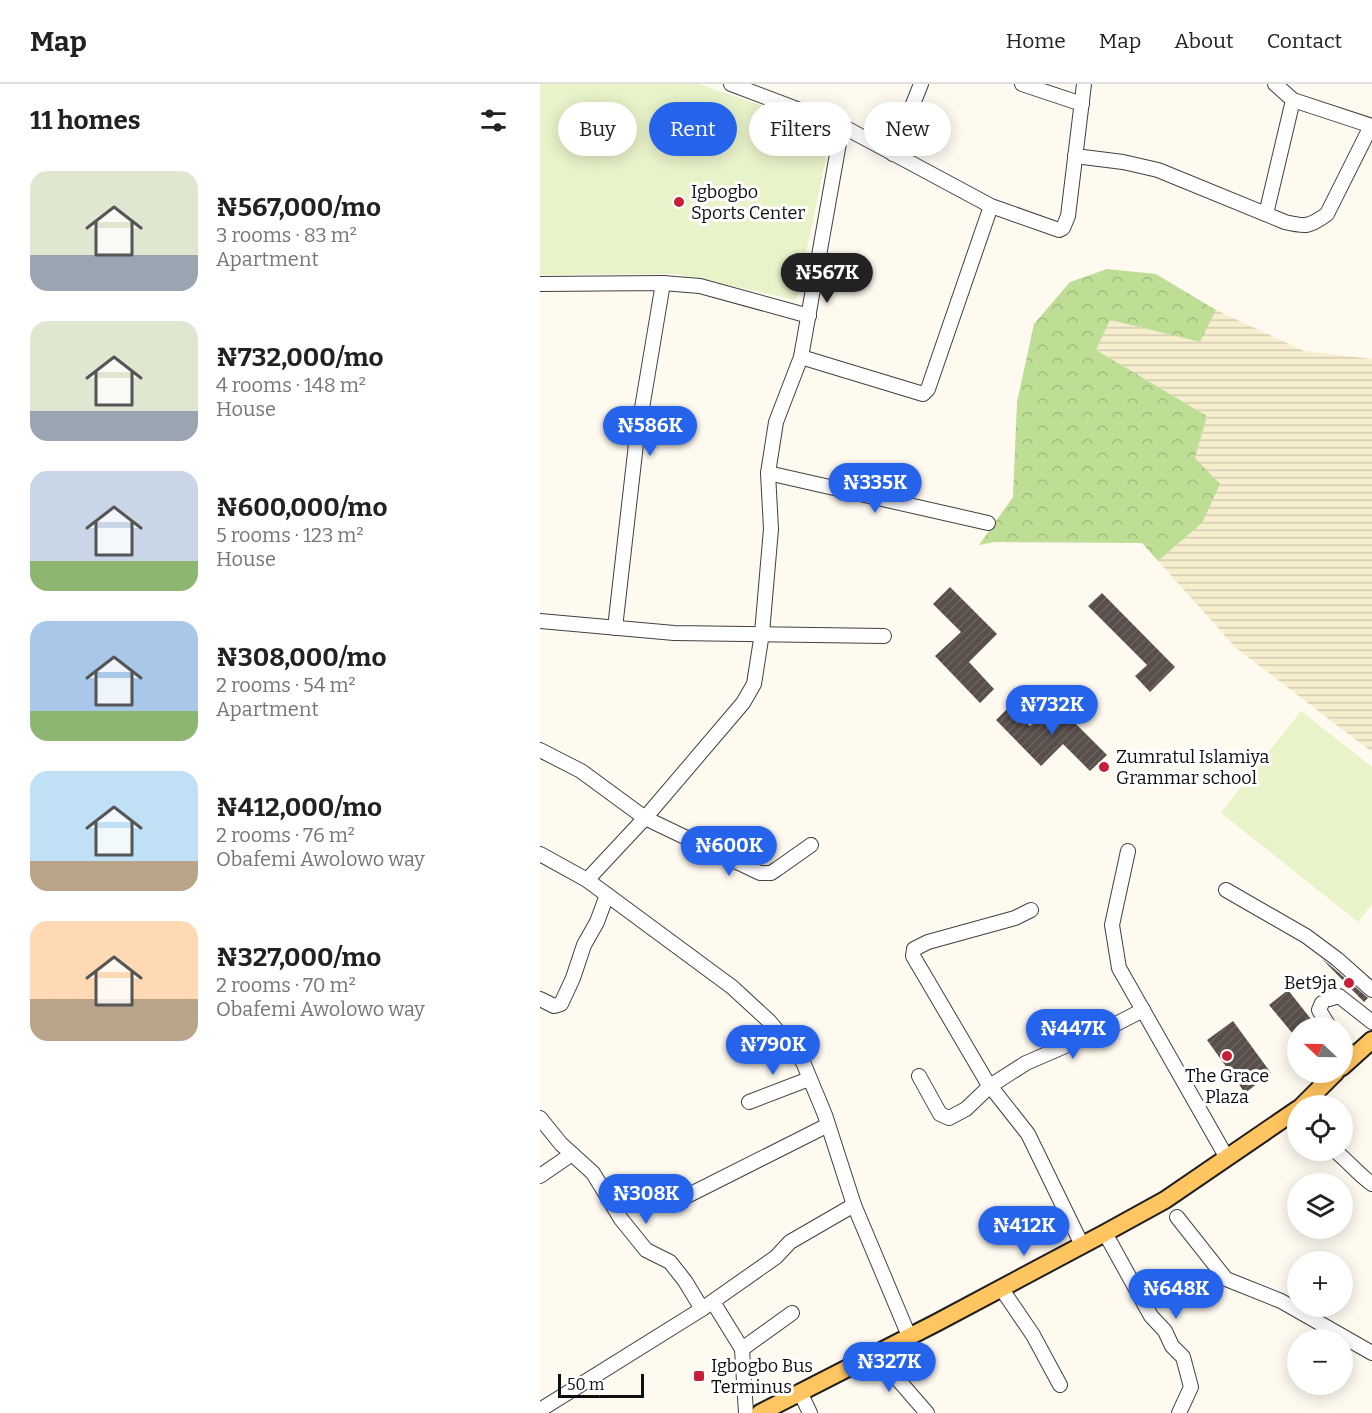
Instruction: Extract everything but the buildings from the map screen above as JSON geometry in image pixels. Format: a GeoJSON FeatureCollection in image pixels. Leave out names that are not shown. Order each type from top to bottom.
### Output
{"type":"FeatureCollection","features":[{"type":"Feature","properties":{"kind":"main road"},"geometry":{"type":"LineString","coordinates":[[1353,1052],[1372,1040]]}},
{"type":"Feature","properties":{"kind":"main road"},"geometry":{"type":"LineString","coordinates":[[1314,1095],[1325,1083]]}},
{"type":"Feature","properties":{"kind":"main road"},"geometry":{"type":"LineString","coordinates":[[760,1413],[1165,1200],[1287,1118]]}},
{"type":"Feature","properties":{"kind":"street"},"geometry":{"type":"LineString","coordinates":[[731,84],[757,88],[788,102]]}},
{"type":"Feature","properties":{"kind":"street"},"geometry":{"type":"LineString","coordinates":[[914,102],[921,84]]}},
{"type":"Feature","properties":{"kind":"street"},"geometry":{"type":"LineString","coordinates":[[1022,84],[1082,104]]}},
{"type":"Feature","properties":{"kind":"street"},"geometry":{"type":"LineString","coordinates":[[897,156],[991,206],[1059,230],[1063,228],[1068,216],[1084,84]]}},
{"type":"Feature","properties":{"kind":"street"},"geometry":{"type":"LineString","coordinates":[[1076,156],[1124,162],[1158,170],[1285,222],[1305,227],[1327,214],[1371,126],[1293,100],[1275,84]]}},
{"type":"Feature","properties":{"kind":"street"},"geometry":{"type":"LineString","coordinates":[[1266,214],[1293,100]]}},
{"type":"Feature","properties":{"kind":"street"},"geometry":{"type":"LineString","coordinates":[[587,880],[645,818],[749,695],[753,684],[762,633],[771,529],[768,473],[776,422],[801,357],[837,156]]}},
{"type":"Feature","properties":{"kind":"street"},"geometry":{"type":"LineString","coordinates":[[801,357],[923,394],[928,389],[932,378],[991,206]]}},
{"type":"Feature","properties":{"kind":"street"},"geometry":{"type":"LineString","coordinates":[[540,284],[700,286],[809,316]]}},
{"type":"Feature","properties":{"kind":"street"},"geometry":{"type":"LineString","coordinates":[[615,628],[636,444],[663,284]]}},
{"type":"Feature","properties":{"kind":"street"},"geometry":{"type":"LineString","coordinates":[[768,473],[988,523]]}},
{"type":"Feature","properties":{"kind":"street"},"geometry":{"type":"LineString","coordinates":[[540,621],[674,633],[884,636]]}},
{"type":"Feature","properties":{"kind":"street"},"geometry":{"type":"LineString","coordinates":[[540,750],[581,771],[645,818],[760,873],[771,873],[810,845]]}},
{"type":"Feature","properties":{"kind":"street"},"geometry":{"type":"LineString","coordinates":[[1128,851],[1112,925],[1119,968],[1227,1158]]}},
{"type":"Feature","properties":{"kind":"street"},"geometry":{"type":"LineString","coordinates":[[540,854],[587,880],[732,987],[770,1022],[803,1062],[828,1125],[854,1205],[909,1336]]}},
{"type":"Feature","properties":{"kind":"street"},"geometry":{"type":"LineString","coordinates":[[1226,890],[1306,936],[1337,959],[1372,990]]}},
{"type":"Feature","properties":{"kind":"street"},"geometry":{"type":"LineString","coordinates":[[540,999],[554,1006],[561,1004],[607,895]]}},
{"type":"Feature","properties":{"kind":"street"},"geometry":{"type":"LineString","coordinates":[[1031,910],[1015,918],[928,942],[913,952],[912,956],[990,1086],[1028,1134],[1082,1245]]}},
{"type":"Feature","properties":{"kind":"street"},"geometry":{"type":"LineString","coordinates":[[1324,1017],[1320,1010],[1326,1001],[1339,996],[1372,1022]]}},
{"type":"Feature","properties":{"kind":"street"},"geometry":{"type":"LineString","coordinates":[[919,1076],[940,1114],[949,1118],[966,1109],[990,1086],[1026,1063],[1143,1010]]}},
{"type":"Feature","properties":{"kind":"street"},"geometry":{"type":"LineString","coordinates":[[749,1102],[809,1079]]}},
{"type":"Feature","properties":{"kind":"street"},"geometry":{"type":"LineString","coordinates":[[540,1118],[593,1173],[621,1219],[646,1250],[670,1262],[708,1305],[742,1349],[746,1413]]}},
{"type":"Feature","properties":{"kind":"street"},"geometry":{"type":"LineString","coordinates":[[675,1202],[828,1125]]}},
{"type":"Feature","properties":{"kind":"street"},"geometry":{"type":"LineString","coordinates":[[540,1176],[573,1154]]}},
{"type":"Feature","properties":{"kind":"street"},"geometry":{"type":"LineString","coordinates":[[1348,1161],[1372,1184]]}},
{"type":"Feature","properties":{"kind":"street"},"geometry":{"type":"LineString","coordinates":[[540,1410],[708,1305],[776,1257],[790,1242],[854,1205]]}},
{"type":"Feature","properties":{"kind":"street"},"geometry":{"type":"LineString","coordinates":[[1177,1217],[1226,1279],[1281,1301],[1372,1353]]}},
{"type":"Feature","properties":{"kind":"street"},"geometry":{"type":"LineString","coordinates":[[1105,1233],[1151,1316],[1165,1331],[1172,1346],[1183,1357],[1191,1387],[1179,1413]]}},
{"type":"Feature","properties":{"kind":"street"},"geometry":{"type":"LineString","coordinates":[[1001,1288],[1032,1335],[1060,1385]]}},
{"type":"Feature","properties":{"kind":"street"},"geometry":{"type":"LineString","coordinates":[[742,1349],[792,1314]]}},
{"type":"Feature","properties":{"kind":"street"},"geometry":{"type":"LineString","coordinates":[[875,1353],[927,1413]]}},
{"type":"Feature","properties":{"kind":"street"},"geometry":{"type":"LineString","coordinates":[[800,1392],[810,1413]]}},
{"type":"Feature","properties":{"kind":"shaded area"},"geometry":{"type":"Polygon","coordinates":[[[1216,310],[1304,351],[1372,359],[1372,752],[1236,648],[1158,561],[1202,523],[1195,458],[1207,416],[1096,350],[1110,320],[1200,342],[1216,310]]]}},
{"type":"Feature","properties":{"kind":"green space","name":"Igbogbo Sports Center"},"geometry":{"type":"Polygon","coordinates":[[[540,84],[699,84],[751,102],[749,102],[749,156],[826,156],[796,300],[675,274],[540,275],[540,84]]]}},
{"type":"Feature","properties":{"kind":"green space"},"geometry":{"type":"Polygon","coordinates":[[[1107,269],[1156,274],[1216,310],[1200,342],[1110,320],[1096,350],[1207,416],[1195,458],[1220,484],[1202,523],[1158,561],[1142,543],[995,542],[979,545],[1013,497],[1017,402],[1034,324],[1070,282],[1107,269]]]}},
{"type":"Feature","properties":{"kind":"green space"},"geometry":{"type":"Polygon","coordinates":[[[1301,711],[1372,767],[1372,904],[1358,922],[1221,813],[1301,711]]]}},
{"type":"Feature","properties":{"kind":"place","name":"Igbogbo Sports Center"},"geometry":{"type":"Point","coordinates":[679,202]}},
{"type":"Feature","properties":{"kind":"place","name":"Zumratul Islamiya Grammar school"},"geometry":{"type":"Point","coordinates":[1104,767]}},
{"type":"Feature","properties":{"kind":"place","name":"Bet9ja"},"geometry":{"type":"Point","coordinates":[1349,983]}},
{"type":"Feature","properties":{"kind":"place","name":"The Grace Plaza"},"geometry":{"type":"Point","coordinates":[1227,1056]}},
{"type":"Feature","properties":{"kind":"place","name":"Igbogbo Bus Terminus"},"geometry":{"type":"Point","coordinates":[699,1376]}}]}
